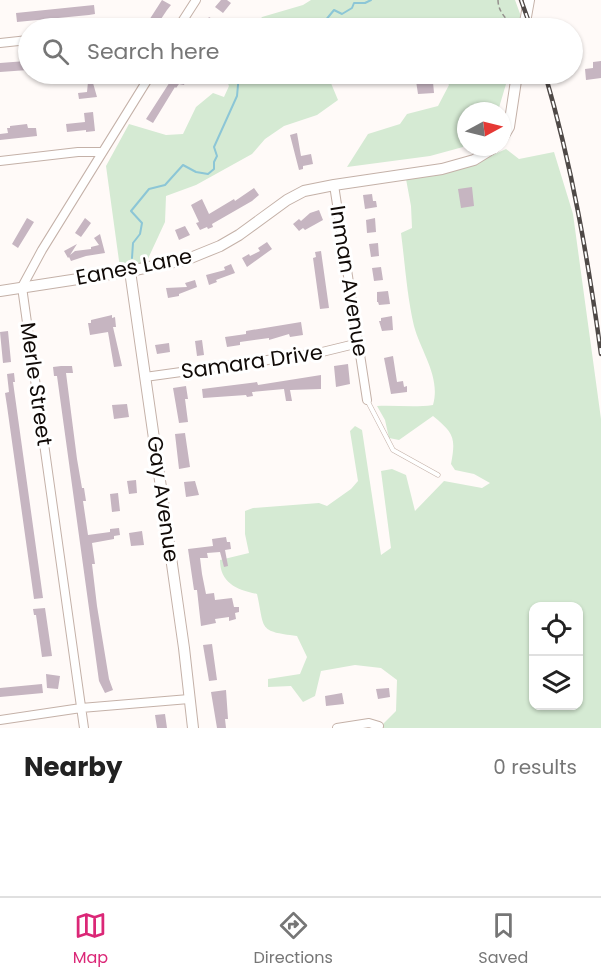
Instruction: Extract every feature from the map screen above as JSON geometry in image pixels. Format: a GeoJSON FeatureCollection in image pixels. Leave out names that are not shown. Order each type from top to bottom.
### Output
{"type":"FeatureCollection","features":[{"type":"Feature","properties":{"kind":"street"},"geometry":{"type":"LineString","coordinates":[[184,18],[196,0]]}},
{"type":"Feature","properties":{"kind":"street"},"geometry":{"type":"LineString","coordinates":[[525,18],[529,0]]}},
{"type":"Feature","properties":{"kind":"street"},"geometry":{"type":"LineString","coordinates":[[0,43],[18,41]]}},
{"type":"Feature","properties":{"kind":"street"},"geometry":{"type":"LineString","coordinates":[[22,287],[42,250],[145,84]]}},
{"type":"Feature","properties":{"kind":"street"},"geometry":{"type":"LineString","coordinates":[[511,115],[516,84]]}},
{"type":"Feature","properties":{"kind":"street"},"geometry":{"type":"LineString","coordinates":[[0,161],[78,152],[102,152]]}},
{"type":"Feature","properties":{"kind":"street","name":"Eanes Lane"},"geometry":{"type":"LineString","coordinates":[[0,291],[130,271],[188,259],[239,235],[299,193],[334,185],[442,169],[480,156]]}},
{"type":"Feature","properties":{"kind":"street","name":"Inman Avenue"},"geometry":{"type":"LineString","coordinates":[[334,185],[367,400]]}},
{"type":"Feature","properties":{"kind":"street","name":"Gay Avenue"},"geometry":{"type":"LineString","coordinates":[[130,271],[193,728]]}},
{"type":"Feature","properties":{"kind":"street","name":"Merle Street"},"geometry":{"type":"LineString","coordinates":[[22,287],[84,728]]}},
{"type":"Feature","properties":{"kind":"street","name":"Samara Drive"},"geometry":{"type":"LineString","coordinates":[[145,377],[318,353],[359,343]]}},
{"type":"Feature","properties":{"kind":"street"},"geometry":{"type":"LineString","coordinates":[[0,720],[81,708],[189,699]]}},
{"type":"Feature","properties":{"kind":"street"},"geometry":{"type":"LineString","coordinates":[[337,728],[369,723],[378,726]]}},
{"type":"Feature","properties":{"kind":"lane"},"geometry":{"type":"LineString","coordinates":[[367,400],[393,450],[438,474]]}},
{"type":"Feature","properties":{"kind":"path"},"geometry":{"type":"LineString","coordinates":[[498,0],[498,7],[505,18]]}},
{"type":"Feature","properties":{"kind":"green space"},"geometry":{"type":"Polygon","coordinates":[[[311,0],[515,0],[522,18],[261,18],[303,5],[311,0]]]}},
{"type":"Feature","properties":{"kind":"green space"},"geometry":{"type":"Polygon","coordinates":[[[228,84],[331,84],[338,100],[317,115],[284,126],[265,139],[252,154],[196,185],[166,196],[165,222],[146,263],[120,268],[106,166],[129,124],[166,135],[183,134],[196,107],[213,93],[224,97],[228,84]]]}},
{"type":"Feature","properties":{"kind":"green space"},"geometry":{"type":"Polygon","coordinates":[[[448,84],[506,84],[501,102],[457,102],[457,149],[430,156],[347,167],[368,134],[400,124],[407,114],[438,106],[448,84]]]}},
{"type":"Feature","properties":{"kind":"green space"},"geometry":{"type":"Polygon","coordinates":[[[554,152],[573,214],[601,419],[601,728],[363,728],[383,724],[396,711],[397,680],[381,668],[355,665],[321,671],[315,696],[303,702],[291,686],[268,687],[268,679],[300,674],[307,657],[297,636],[275,632],[265,627],[257,594],[237,588],[226,580],[223,574],[220,560],[249,553],[245,534],[245,511],[253,508],[319,503],[327,506],[351,489],[358,481],[350,431],[355,426],[362,430],[381,555],[391,548],[381,471],[392,469],[406,475],[415,511],[444,481],[482,488],[490,483],[474,474],[455,470],[451,464],[452,437],[433,416],[399,440],[389,438],[385,420],[377,406],[433,405],[435,395],[429,365],[414,326],[408,292],[401,233],[412,228],[406,179],[467,167],[491,156],[511,156],[511,153],[519,159],[554,152]]]}},
{"type":"Feature","properties":{"kind":"building"},"geometry":{"type":"Polygon","coordinates":[[[162,0],[171,5],[162,18],[150,18],[162,0]]]}},
{"type":"Feature","properties":{"kind":"building"},"geometry":{"type":"Polygon","coordinates":[[[221,0],[231,3],[223,13],[215,7],[221,0]]]}},
{"type":"Feature","properties":{"kind":"building"},"geometry":{"type":"Polygon","coordinates":[[[94,5],[95,14],[56,18],[18,18],[17,22],[16,13],[94,5]]]}},
{"type":"Feature","properties":{"kind":"building"},"geometry":{"type":"Polygon","coordinates":[[[601,61],[601,78],[586,80],[585,69],[593,68],[593,62],[601,61]]]}},
{"type":"Feature","properties":{"kind":"building"},"geometry":{"type":"Polygon","coordinates":[[[18,62],[18,71],[0,72],[0,63],[18,62]]]}},
{"type":"Feature","properties":{"kind":"building"},"geometry":{"type":"Polygon","coordinates":[[[88,84],[93,84],[97,97],[79,99],[78,93],[87,92],[88,84]]]}},
{"type":"Feature","properties":{"kind":"building"},"geometry":{"type":"Polygon","coordinates":[[[169,84],[179,84],[153,123],[146,119],[169,84]]]}},
{"type":"Feature","properties":{"kind":"building"},"geometry":{"type":"Polygon","coordinates":[[[416,84],[433,84],[434,93],[418,94],[416,84]]]}},
{"type":"Feature","properties":{"kind":"building"},"geometry":{"type":"Polygon","coordinates":[[[93,112],[95,131],[67,132],[66,124],[85,122],[84,113],[93,112]]]}},
{"type":"Feature","properties":{"kind":"building"},"geometry":{"type":"Polygon","coordinates":[[[27,124],[28,128],[36,128],[37,136],[0,140],[0,134],[8,133],[7,128],[10,126],[27,124]]]}},
{"type":"Feature","properties":{"kind":"building"},"geometry":{"type":"Polygon","coordinates":[[[297,133],[301,156],[311,154],[313,164],[303,166],[303,169],[299,170],[290,135],[297,133]]]}},
{"type":"Feature","properties":{"kind":"building"},"geometry":{"type":"Polygon","coordinates":[[[472,187],[474,206],[461,208],[458,189],[472,187]]]}},
{"type":"Feature","properties":{"kind":"building"},"geometry":{"type":"Polygon","coordinates":[[[254,188],[259,195],[252,201],[212,224],[213,227],[200,230],[191,205],[202,199],[209,214],[254,188]]]}},
{"type":"Feature","properties":{"kind":"building"},"geometry":{"type":"Polygon","coordinates":[[[372,194],[377,207],[365,209],[363,195],[372,194]]]}},
{"type":"Feature","properties":{"kind":"building"},"geometry":{"type":"Polygon","coordinates":[[[319,210],[323,220],[305,230],[303,228],[299,231],[293,224],[299,219],[301,221],[310,213],[319,210]]]}},
{"type":"Feature","properties":{"kind":"building"},"geometry":{"type":"Polygon","coordinates":[[[27,218],[34,222],[18,248],[12,244],[27,218]]]}},
{"type":"Feature","properties":{"kind":"building"},"geometry":{"type":"Polygon","coordinates":[[[85,218],[91,223],[81,237],[75,233],[85,218]]]}},
{"type":"Feature","properties":{"kind":"building"},"geometry":{"type":"Polygon","coordinates":[[[375,218],[376,232],[367,233],[366,220],[375,218]]]}},
{"type":"Feature","properties":{"kind":"building"},"geometry":{"type":"Polygon","coordinates":[[[185,226],[190,235],[179,240],[175,230],[185,226]]]}},
{"type":"Feature","properties":{"kind":"building"},"geometry":{"type":"Polygon","coordinates":[[[100,234],[105,253],[71,261],[68,258],[64,251],[77,244],[70,255],[75,251],[91,249],[99,245],[94,238],[100,234]]]}},
{"type":"Feature","properties":{"kind":"building"},"geometry":{"type":"Polygon","coordinates":[[[267,242],[272,249],[247,267],[242,258],[260,251],[258,248],[267,242]]]}},
{"type":"Feature","properties":{"kind":"building"},"geometry":{"type":"Polygon","coordinates":[[[378,243],[379,256],[371,257],[369,244],[378,243]]]}},
{"type":"Feature","properties":{"kind":"building"},"geometry":{"type":"Polygon","coordinates":[[[321,251],[329,308],[320,309],[313,258],[316,257],[315,252],[321,251]]]}},
{"type":"Feature","properties":{"kind":"building"},"geometry":{"type":"Polygon","coordinates":[[[231,264],[235,273],[209,285],[206,275],[225,270],[224,267],[231,264]]]}},
{"type":"Feature","properties":{"kind":"building"},"geometry":{"type":"Polygon","coordinates":[[[381,267],[383,280],[374,281],[372,268],[381,267]]]}},
{"type":"Feature","properties":{"kind":"building"},"geometry":{"type":"Polygon","coordinates":[[[195,280],[197,287],[179,296],[168,298],[166,288],[187,287],[185,283],[195,280]]]}},
{"type":"Feature","properties":{"kind":"building"},"geometry":{"type":"Polygon","coordinates":[[[388,291],[390,304],[379,305],[377,292],[388,291]]]}},
{"type":"Feature","properties":{"kind":"building"},"geometry":{"type":"Polygon","coordinates":[[[112,315],[112,318],[115,317],[116,327],[113,327],[122,366],[114,367],[108,332],[90,335],[88,323],[91,323],[91,320],[112,315]]]}},
{"type":"Feature","properties":{"kind":"building"},"geometry":{"type":"Polygon","coordinates":[[[392,316],[393,330],[382,331],[379,321],[381,318],[392,316]]]}},
{"type":"Feature","properties":{"kind":"building"},"geometry":{"type":"Polygon","coordinates":[[[301,322],[303,335],[290,337],[289,334],[269,340],[269,338],[240,342],[240,345],[227,347],[225,337],[246,334],[246,331],[301,322]]]}},
{"type":"Feature","properties":{"kind":"building"},"geometry":{"type":"Polygon","coordinates":[[[8,331],[11,362],[3,363],[0,332],[8,331]]]}},
{"type":"Feature","properties":{"kind":"building"},"geometry":{"type":"Polygon","coordinates":[[[202,340],[204,355],[197,356],[195,341],[202,340]]]}},
{"type":"Feature","properties":{"kind":"building"},"geometry":{"type":"Polygon","coordinates":[[[169,343],[170,352],[157,354],[155,345],[169,343]]]}},
{"type":"Feature","properties":{"kind":"building"},"geometry":{"type":"Polygon","coordinates":[[[393,356],[397,382],[403,381],[404,387],[407,386],[407,392],[391,394],[384,358],[393,356]]]}},
{"type":"Feature","properties":{"kind":"building"},"geometry":{"type":"Polygon","coordinates":[[[348,364],[350,384],[336,387],[334,366],[348,364]]]}},
{"type":"Feature","properties":{"kind":"building"},"geometry":{"type":"Polygon","coordinates":[[[72,366],[73,373],[66,373],[77,459],[86,501],[83,501],[88,535],[110,532],[110,529],[119,528],[120,535],[114,536],[114,539],[92,543],[97,606],[109,679],[113,690],[105,693],[99,681],[57,376],[54,376],[53,367],[72,366]]]}},
{"type":"Feature","properties":{"kind":"building"},"geometry":{"type":"Polygon","coordinates":[[[14,373],[15,382],[13,382],[43,598],[34,599],[5,393],[9,392],[7,374],[14,373]]]}},
{"type":"Feature","properties":{"kind":"building"},"geometry":{"type":"Polygon","coordinates":[[[321,375],[321,389],[290,390],[292,401],[286,401],[284,389],[252,392],[253,396],[247,397],[246,395],[203,398],[202,389],[257,382],[258,385],[321,375]]]}},
{"type":"Feature","properties":{"kind":"building"},"geometry":{"type":"Polygon","coordinates":[[[186,386],[188,422],[179,423],[173,388],[186,386]]]}},
{"type":"Feature","properties":{"kind":"building"},"geometry":{"type":"Polygon","coordinates":[[[127,404],[129,417],[114,419],[112,405],[127,404]]]}},
{"type":"Feature","properties":{"kind":"building"},"geometry":{"type":"Polygon","coordinates":[[[185,433],[190,467],[179,469],[175,434],[185,433]]]}},
{"type":"Feature","properties":{"kind":"building"},"geometry":{"type":"Polygon","coordinates":[[[136,480],[137,493],[129,494],[127,481],[136,480]]]}},
{"type":"Feature","properties":{"kind":"building"},"geometry":{"type":"Polygon","coordinates":[[[195,481],[199,495],[186,497],[184,482],[195,481]]]}},
{"type":"Feature","properties":{"kind":"building"},"geometry":{"type":"Polygon","coordinates":[[[118,493],[120,511],[112,512],[110,494],[118,493]]]}},
{"type":"Feature","properties":{"kind":"building"},"geometry":{"type":"Polygon","coordinates":[[[142,531],[144,545],[131,546],[129,533],[142,531]]]}},
{"type":"Feature","properties":{"kind":"building"},"geometry":{"type":"Polygon","coordinates":[[[226,537],[231,549],[225,550],[228,566],[224,567],[220,552],[207,553],[208,558],[200,558],[202,574],[206,594],[214,593],[215,600],[232,598],[234,607],[239,607],[239,612],[235,613],[236,619],[229,621],[229,617],[215,619],[216,623],[201,626],[197,590],[194,590],[188,549],[213,546],[212,539],[226,537]]]}},
{"type":"Feature","properties":{"kind":"building"},"geometry":{"type":"Polygon","coordinates":[[[45,608],[52,656],[42,657],[36,615],[33,609],[45,608]]]}},
{"type":"Feature","properties":{"kind":"building"},"geometry":{"type":"Polygon","coordinates":[[[212,644],[217,680],[209,681],[203,645],[212,644]]]}},
{"type":"Feature","properties":{"kind":"building"},"geometry":{"type":"Polygon","coordinates":[[[46,674],[60,676],[58,689],[47,688],[46,674]]]}},
{"type":"Feature","properties":{"kind":"building"},"geometry":{"type":"Polygon","coordinates":[[[42,684],[43,693],[0,697],[0,688],[42,684]]]}},
{"type":"Feature","properties":{"kind":"building"},"geometry":{"type":"Polygon","coordinates":[[[389,688],[390,697],[378,699],[376,689],[389,688]]]}},
{"type":"Feature","properties":{"kind":"building"},"geometry":{"type":"Polygon","coordinates":[[[226,690],[228,719],[225,719],[226,728],[217,728],[211,692],[226,690]]]}},
{"type":"Feature","properties":{"kind":"building"},"geometry":{"type":"Polygon","coordinates":[[[342,693],[344,704],[326,706],[325,696],[342,693]]]}},
{"type":"Feature","properties":{"kind":"building"},"geometry":{"type":"Polygon","coordinates":[[[165,714],[167,728],[157,728],[155,715],[165,714]]]}},
{"type":"Feature","properties":{"kind":"waterway"},"geometry":{"type":"LineString","coordinates":[[327,18],[334,10],[342,14],[352,8],[354,3],[365,3],[371,0]]}},
{"type":"Feature","properties":{"kind":"waterway"},"geometry":{"type":"LineString","coordinates":[[132,258],[133,243],[140,234],[142,223],[131,211],[149,189],[165,185],[183,165],[196,172],[208,174],[214,169],[217,156],[214,147],[237,96],[238,84]]}},
{"type":"Feature","properties":{"kind":"railway"},"geometry":{"type":"LineString","coordinates":[[521,0],[527,18]]}},
{"type":"Feature","properties":{"kind":"railway"},"geometry":{"type":"LineString","coordinates":[[548,84],[578,213],[601,354]]}}]}
